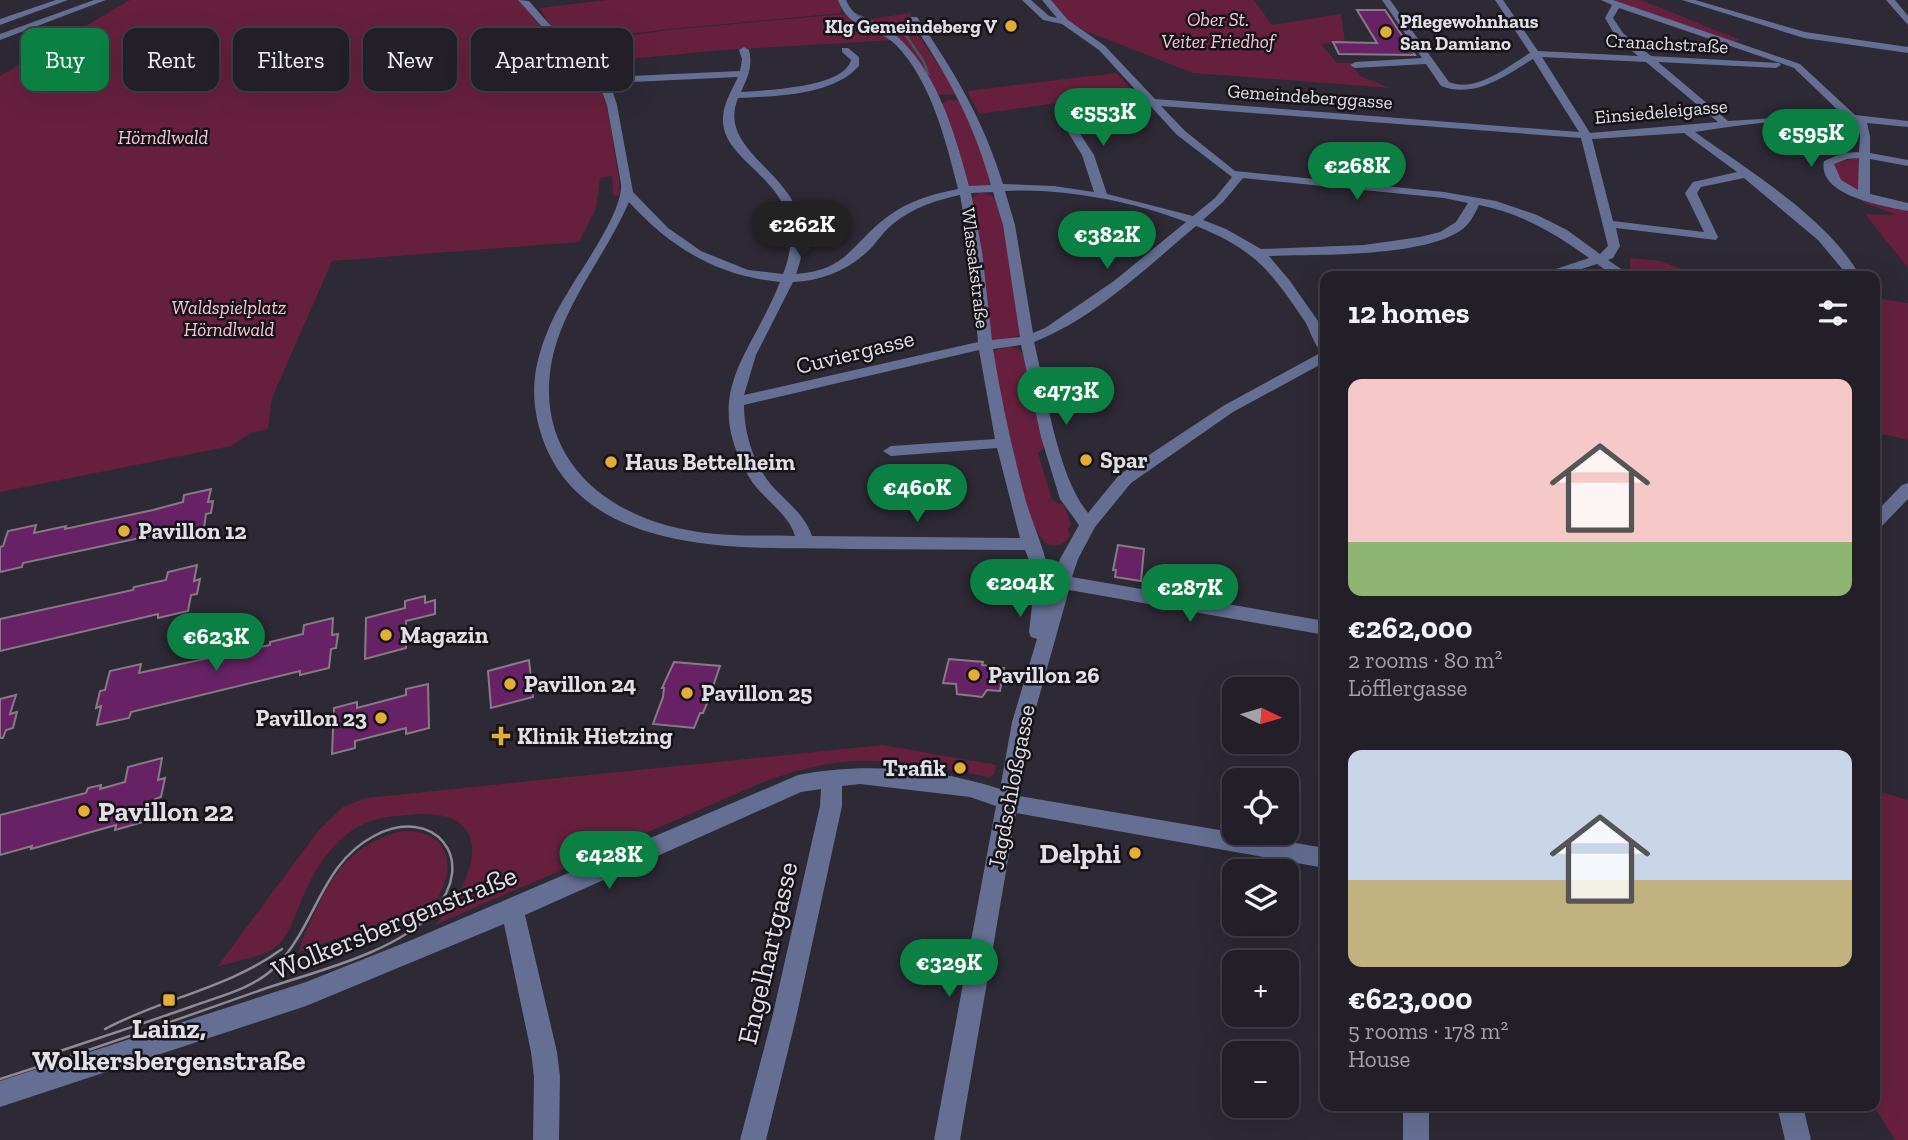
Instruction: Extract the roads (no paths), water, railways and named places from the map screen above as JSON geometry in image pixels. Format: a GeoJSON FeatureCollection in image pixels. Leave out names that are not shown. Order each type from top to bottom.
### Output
{"type":"FeatureCollection","features":[{"type":"Feature","properties":{"kind":"street"},"geometry":{"type":"LineString","coordinates":[[0,22],[64,0]]}},
{"type":"Feature","properties":{"kind":"street"},"geometry":{"type":"LineString","coordinates":[[0,37],[102,0]]}},
{"type":"Feature","properties":{"kind":"street"},"geometry":{"type":"LineString","coordinates":[[522,0],[548,28]]}},
{"type":"Feature","properties":{"kind":"street","name":"Wlassakstraße"},"geometry":{"type":"LineString","coordinates":[[842,0],[845,12],[850,16],[864,26],[897,40],[918,68],[949,98],[984,140],[1017,263],[1027,340],[1049,437],[1068,499],[1088,524]]}},
{"type":"Feature","properties":{"kind":"street"},"geometry":{"type":"LineString","coordinates":[[1026,0],[1046,18],[1065,22]]}},
{"type":"Feature","properties":{"kind":"street"},"geometry":{"type":"LineString","coordinates":[[1046,0],[1065,22],[1102,48],[1150,102],[1215,163],[1239,176],[1444,195],[1496,205],[1533,218],[1576,240],[1605,257],[1617,271]]}},
{"type":"Feature","properties":{"kind":"street"},"geometry":{"type":"LineString","coordinates":[[1386,0],[1445,84],[1451,88],[1474,88],[1535,54]]}},
{"type":"Feature","properties":{"kind":"street"},"geometry":{"type":"LineString","coordinates":[[1499,0],[1583,127],[1609,224],[1614,246],[1605,257],[1564,271]]}},
{"type":"Feature","properties":{"kind":"street"},"geometry":{"type":"LineString","coordinates":[[1605,0],[1797,66],[1855,117],[1865,131],[1864,195]]}},
{"type":"Feature","properties":{"kind":"street"},"geometry":{"type":"LineString","coordinates":[[1686,0],[1804,36],[1908,50]]}},
{"type":"Feature","properties":{"kind":"street"},"geometry":{"type":"LineString","coordinates":[[1890,0],[1908,22]]}},
{"type":"Feature","properties":{"kind":"street"},"geometry":{"type":"LineString","coordinates":[[1617,4],[1609,18],[1612,26],[1726,124]]}},
{"type":"Feature","properties":{"kind":"street","name":"Wlassakstraße"},"geometry":{"type":"LineString","coordinates":[[914,19],[949,98],[978,266],[985,346],[1003,443],[1034,550],[1042,596],[1033,682]]}},
{"type":"Feature","properties":{"kind":"street"},"geometry":{"type":"LineString","coordinates":[[744,50],[747,61],[733,95],[727,121],[732,137],[746,154],[775,179],[792,208],[797,236],[789,279],[748,355],[739,380],[736,402],[741,440],[750,462],[763,485],[802,530],[804,541]]}},
{"type":"Feature","properties":{"kind":"street"},"geometry":{"type":"LineString","coordinates":[[733,95],[792,90],[843,76],[856,64],[854,57],[845,50]]}},
{"type":"Feature","properties":{"kind":"street","name":"Cranachstraße"},"geometry":{"type":"LineString","coordinates":[[1535,54],[1797,66]]}},
{"type":"Feature","properties":{"kind":"street"},"geometry":{"type":"LineString","coordinates":[[1355,65],[1429,61]]}},
{"type":"Feature","properties":{"kind":"street"},"geometry":{"type":"LineString","coordinates":[[633,79],[743,74]]}},
{"type":"Feature","properties":{"kind":"street"},"geometry":{"type":"LineString","coordinates":[[608,91],[628,194],[668,235],[696,253],[747,273],[789,279],[832,270],[854,257],[893,218],[929,200],[965,191]]}},
{"type":"Feature","properties":{"kind":"street","name":"Gemeindeberggasse"},"geometry":{"type":"LineString","coordinates":[[1150,102],[1585,135]]}},
{"type":"Feature","properties":{"kind":"street"},"geometry":{"type":"LineString","coordinates":[[1063,116],[1088,155],[1102,197]]}},
{"type":"Feature","properties":{"kind":"street","name":"Einsiedeleigasse"},"geometry":{"type":"LineString","coordinates":[[1585,135],[1609,137],[1772,119],[1855,117],[1908,124]]}},
{"type":"Feature","properties":{"kind":"street"},"geometry":{"type":"LineString","coordinates":[[1686,130],[1814,231],[1847,263],[1851,271]]}},
{"type":"Feature","properties":{"kind":"street"},"geometry":{"type":"LineString","coordinates":[[1908,163],[1864,156],[1840,157],[1828,163],[1827,168],[1844,189],[1908,207]]}},
{"type":"Feature","properties":{"kind":"street"},"geometry":{"type":"LineString","coordinates":[[1609,224],[1712,237],[1691,193],[1697,184],[1745,174]]}},
{"type":"Feature","properties":{"kind":"street"},"geometry":{"type":"LineString","coordinates":[[1027,340],[1050,331],[1084,310],[1219,200],[1239,176]]}},
{"type":"Feature","properties":{"kind":"street"},"geometry":{"type":"LineString","coordinates":[[999,189],[1055,191],[1102,197],[1196,219],[1225,232],[1258,253],[1294,296],[1320,339]]}},
{"type":"Feature","properties":{"kind":"street","name":"Wlassakstraße"},"geometry":{"type":"LineString","coordinates":[[965,191],[999,189]]}},
{"type":"Feature","properties":{"kind":"street"},"geometry":{"type":"LineString","coordinates":[[628,194],[611,230],[559,319],[547,353],[538,392],[541,417],[550,444],[564,470],[580,487],[598,501],[644,524],[691,537],[1034,550],[1069,559]]}},
{"type":"Feature","properties":{"kind":"street"},"geometry":{"type":"LineString","coordinates":[[1258,253],[1422,241],[1460,224],[1469,214],[1474,202]]}},
{"type":"Feature","properties":{"kind":"street","name":"Wlassakstraße"},"geometry":{"type":"LineString","coordinates":[[985,346],[1027,340]]}},
{"type":"Feature","properties":{"kind":"street","name":"Cuviergasse"},"geometry":{"type":"LineString","coordinates":[[736,402],[966,348],[985,346]]}},
{"type":"Feature","properties":{"kind":"street","name":"Jagdschloßgasse"},"geometry":{"type":"LineString","coordinates":[[947,1140],[1022,722],[1069,559],[1088,524],[1120,483],[1161,452],[1228,409],[1320,359]]}},
{"type":"Feature","properties":{"kind":"street"},"geometry":{"type":"LineString","coordinates":[[891,451],[1003,443]]}},
{"type":"Feature","properties":{"kind":"street"},"geometry":{"type":"LineString","coordinates":[[1880,514],[1908,489]]}},
{"type":"Feature","properties":{"kind":"street"},"geometry":{"type":"LineString","coordinates":[[1062,582],[1320,627]]}},
{"type":"Feature","properties":{"kind":"street","name":"Wolkersbergenstraße"},"geometry":{"type":"LineString","coordinates":[[0,1094],[306,994],[723,819],[798,783],[860,775],[925,782],[970,789],[1038,809],[1320,857]]}},
{"type":"Feature","properties":{"kind":"street","name":"Engelhartgasse"},"geometry":{"type":"LineString","coordinates":[[753,1140],[831,806],[832,778]]}},
{"type":"Feature","properties":{"kind":"street"},"geometry":{"type":"LineString","coordinates":[[512,908],[544,1052],[546,1140]]}},
{"type":"Feature","properties":{"kind":"street"},"geometry":{"type":"LineString","coordinates":[[1416,1111],[1416,1140]]}},
{"type":"Feature","properties":{"kind":"street"},"geometry":{"type":"LineString","coordinates":[[1791,1111],[1798,1140]]}},
{"type":"Feature","properties":{"kind":"waterway"},"geometry":{"type":"LineString","coordinates":[[854,14],[886,28],[898,30]]}},
{"type":"Feature","properties":{"kind":"waterway"},"geometry":{"type":"LineString","coordinates":[[903,31],[924,62],[928,74]]}},
{"type":"Feature","properties":{"kind":"tram line"},"geometry":{"type":"LineString","coordinates":[[0,1079],[353,960],[398,939],[433,912],[446,892],[452,874],[451,857],[444,842],[431,832],[415,827],[396,828],[374,836],[356,848],[342,863],[288,952],[265,975],[246,987],[225,995],[57,1052]]}},
{"type":"Feature","properties":{"kind":"tram line"},"geometry":{"type":"LineString","coordinates":[[105,1029],[240,974],[282,949]]}},
{"type":"Feature","properties":{"kind":"place","name":"Klg Gemeindeberg V"},"geometry":{"type":"Point","coordinates":[1011,26]}},
{"type":"Feature","properties":{"kind":"place","name":"Pflegewohnhaus San Damiano"},"geometry":{"type":"Point","coordinates":[1386,32]}},
{"type":"Feature","properties":{"kind":"place","name":"Spar"},"geometry":{"type":"Point","coordinates":[1086,460]}},
{"type":"Feature","properties":{"kind":"place","name":"Haus Bettelheim"},"geometry":{"type":"Point","coordinates":[611,462]}},
{"type":"Feature","properties":{"kind":"place","name":"Pavillon 12"},"geometry":{"type":"Point","coordinates":[124,531]}},
{"type":"Feature","properties":{"kind":"place","name":"Magazin"},"geometry":{"type":"Point","coordinates":[386,635]}},
{"type":"Feature","properties":{"kind":"place","name":"Pavillon 26"},"geometry":{"type":"Point","coordinates":[974,675]}},
{"type":"Feature","properties":{"kind":"place","name":"Pavillon 24"},"geometry":{"type":"Point","coordinates":[510,684]}},
{"type":"Feature","properties":{"kind":"place","name":"Pavillon 25"},"geometry":{"type":"Point","coordinates":[687,693]}},
{"type":"Feature","properties":{"kind":"place","name":"Pavillon 23"},"geometry":{"type":"Point","coordinates":[381,718]}},
{"type":"Feature","properties":{"kind":"place","name":"Klinik Hietzing"},"geometry":{"type":"Point","coordinates":[501,736]}},
{"type":"Feature","properties":{"kind":"place","name":"Trafik"},"geometry":{"type":"Point","coordinates":[960,768]}},
{"type":"Feature","properties":{"kind":"place","name":"Pavillon 22"},"geometry":{"type":"Point","coordinates":[84,811]}},
{"type":"Feature","properties":{"kind":"place","name":"Delphi"},"geometry":{"type":"Point","coordinates":[1135,853]}},
{"type":"Feature","properties":{"kind":"place","name":"Lainz, Wolkersbergenstraße"},"geometry":{"type":"Point","coordinates":[169,1000]}},
{"type":"Feature","properties":{"kind":"park label","name":"Ober St. Veiter Friedhof"},"geometry":{"type":"Point","coordinates":[1218,30]}},
{"type":"Feature","properties":{"kind":"park label","name":"Hörndlwald"},"geometry":{"type":"Point","coordinates":[163,137]}},
{"type":"Feature","properties":{"kind":"park label","name":"Waldspielplatz Hörndlwald"},"geometry":{"type":"Point","coordinates":[229,318]}}]}
